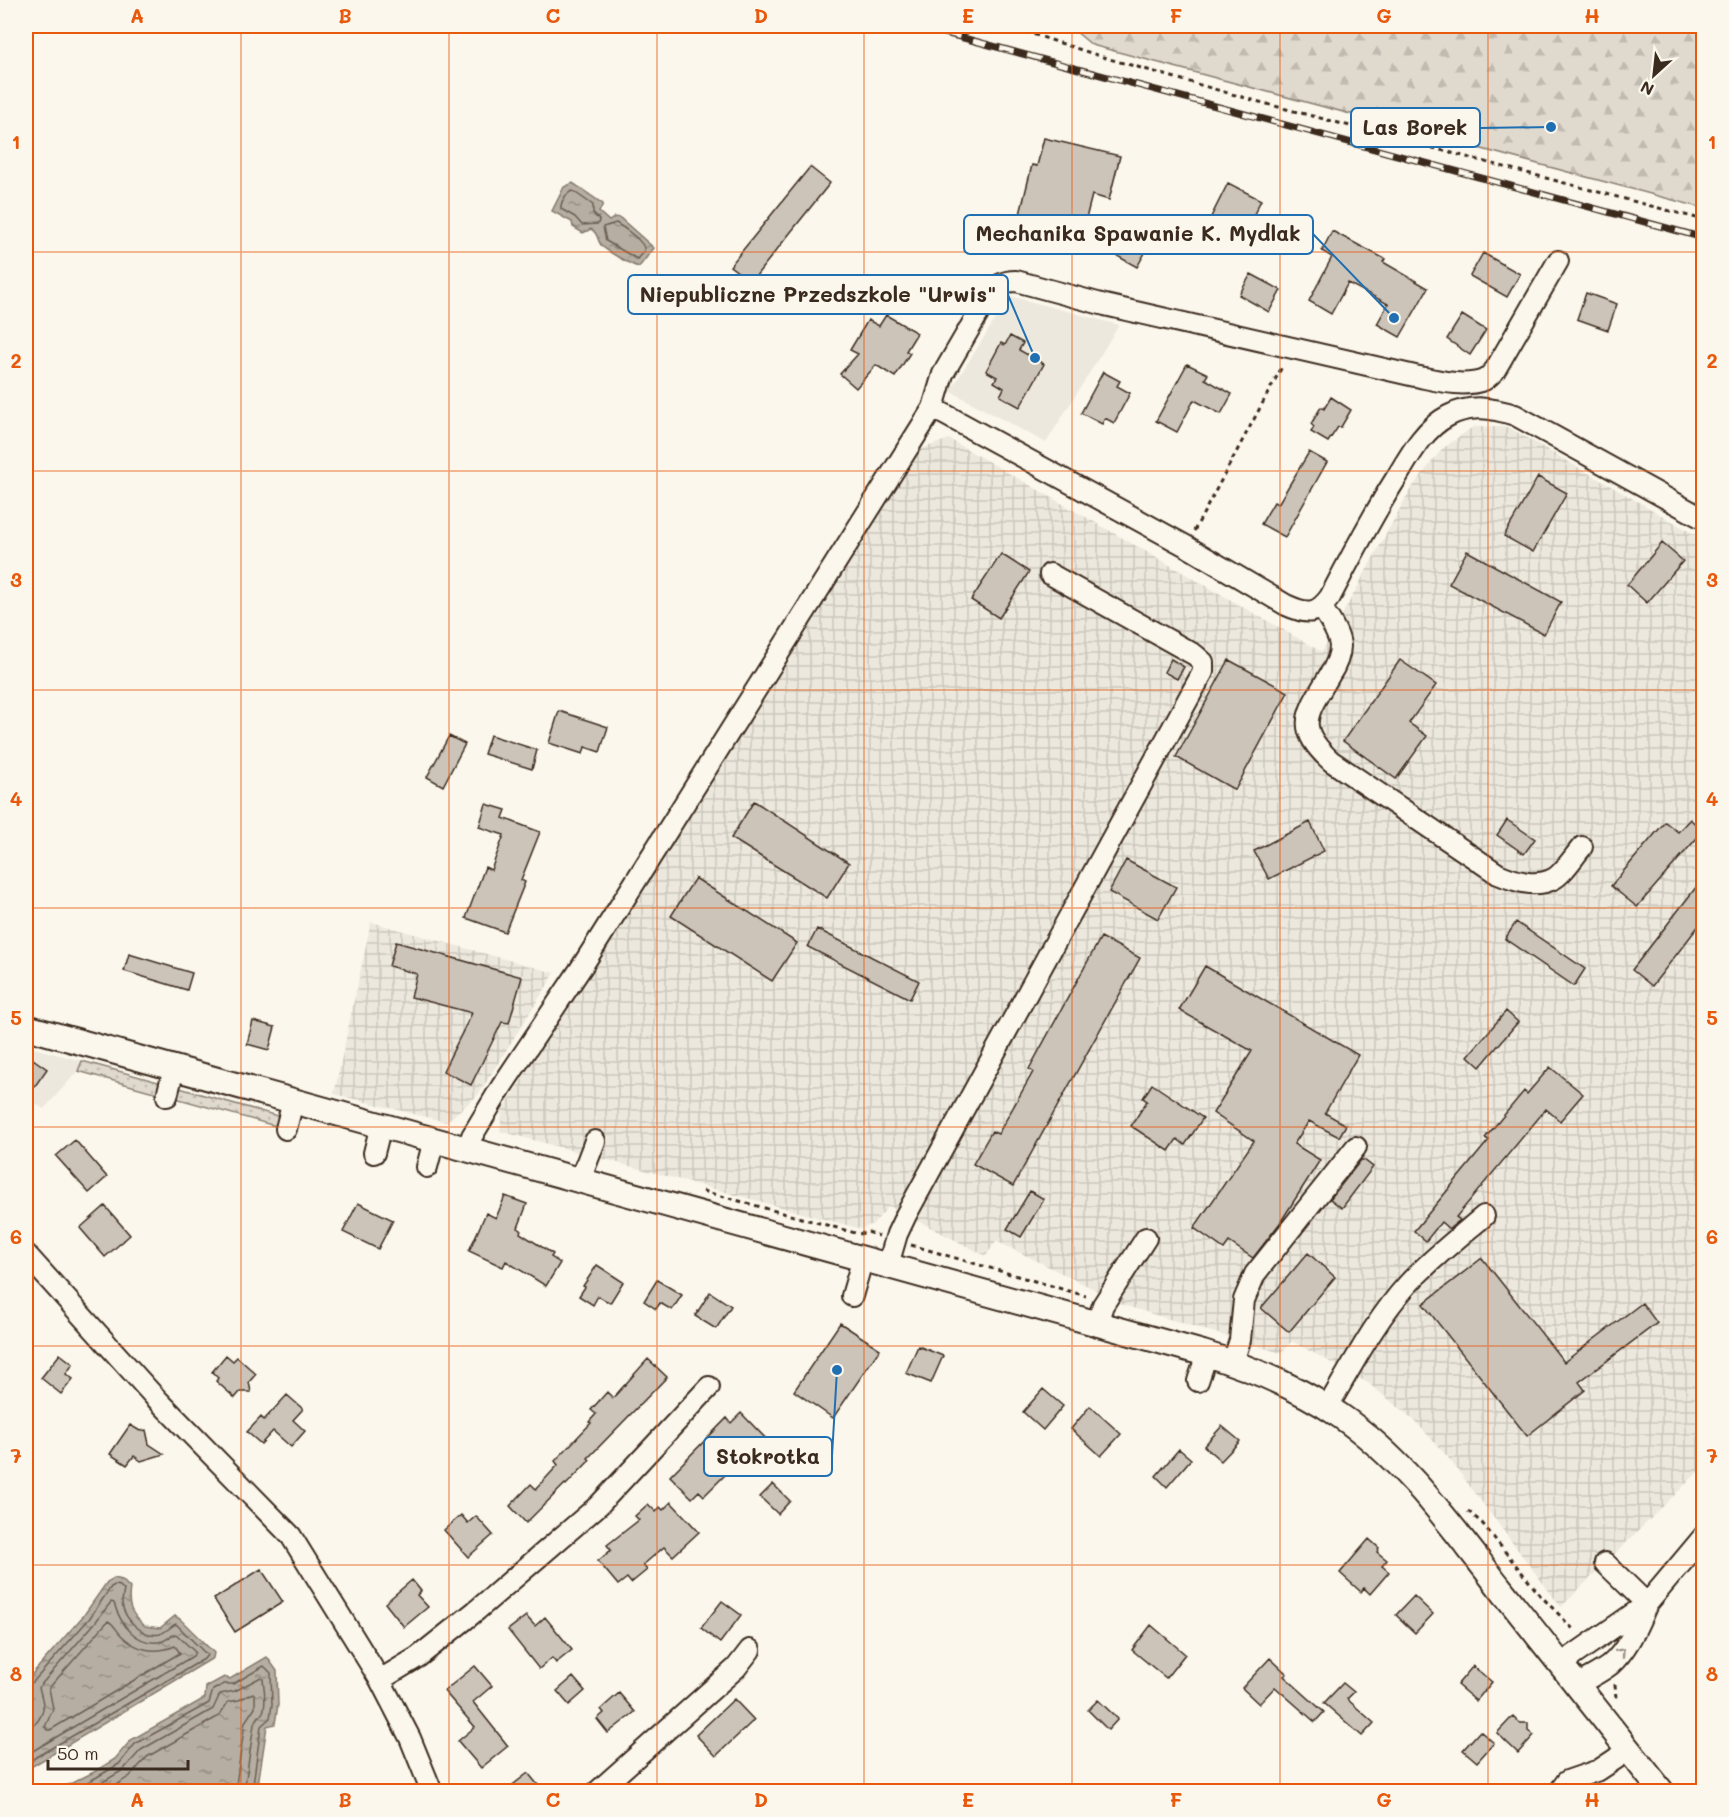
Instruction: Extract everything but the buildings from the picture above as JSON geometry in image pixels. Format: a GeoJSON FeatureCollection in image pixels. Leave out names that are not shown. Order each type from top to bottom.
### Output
{"type":"FeatureCollection","features":[{"type":"Feature","properties":{"kind":"main road"},"geometry":{"type":"LineString","coordinates":[[26,1027],[1207,1354],[1283,1383],[1327,1407],[1363,1434],[1407,1474],[1662,1791]]}},
{"type":"Feature","properties":{"kind":"street"},"geometry":{"type":"LineString","coordinates":[[467,1149],[472,1136],[502,1086],[581,968],[933,408],[940,383],[949,364],[996,286],[1006,281],[1016,281],[1105,305],[1292,348],[1440,381],[1463,383],[1485,380],[1495,370],[1558,261]]}},
{"type":"Feature","properties":{"kind":"street"},"geometry":{"type":"LineString","coordinates":[[933,408],[1186,546],[1301,612],[1312,612],[1322,607],[1329,597],[1372,516],[1416,447],[1433,427],[1463,410],[1492,408],[1515,415],[1704,519]]}},
{"type":"Feature","properties":{"kind":"street"},"geometry":{"type":"LineString","coordinates":[[888,1265],[897,1234],[906,1215],[1203,672],[1203,662],[1195,655],[1050,574]]}},
{"type":"Feature","properties":{"kind":"street"},"geometry":{"type":"LineString","coordinates":[[1322,607],[1340,643],[1340,655],[1312,705],[1307,721],[1309,735],[1318,749],[1331,761],[1488,867],[1516,882],[1536,883],[1554,879],[1582,847]]}},
{"type":"Feature","properties":{"kind":"street"},"geometry":{"type":"LineString","coordinates":[[167,1096],[174,1068]]}},
{"type":"Feature","properties":{"kind":"street"},"geometry":{"type":"LineString","coordinates":[[286,1129],[293,1101]]}},
{"type":"Feature","properties":{"kind":"street"},"geometry":{"type":"LineString","coordinates":[[374,1154],[381,1125]]}},
{"type":"Feature","properties":{"kind":"street"},"geometry":{"type":"LineString","coordinates":[[427,1167],[434,1140]]}},
{"type":"Feature","properties":{"kind":"street"},"geometry":{"type":"LineString","coordinates":[[580,1180],[596,1141]]}},
{"type":"Feature","properties":{"kind":"street"},"geometry":{"type":"LineString","coordinates":[[1233,1362],[1240,1340],[1244,1300],[1255,1274],[1356,1146]]}},
{"type":"Feature","properties":{"kind":"street"},"geometry":{"type":"LineString","coordinates":[[1327,1407],[1396,1297],[1424,1268],[1484,1216]]}},
{"type":"Feature","properties":{"kind":"street"},"geometry":{"type":"LineString","coordinates":[[1097,1323],[1103,1305],[1146,1238]]}},
{"type":"Feature","properties":{"kind":"street"},"geometry":{"type":"LineString","coordinates":[[26,1254],[153,1395],[291,1536],[380,1680],[410,1738],[432,1791]]}},
{"type":"Feature","properties":{"kind":"street"},"geometry":{"type":"LineString","coordinates":[[852,1296],[863,1258]]}},
{"type":"Feature","properties":{"kind":"street"},"geometry":{"type":"LineString","coordinates":[[1198,1381],[1207,1354]]}},
{"type":"Feature","properties":{"kind":"street"},"geometry":{"type":"LineString","coordinates":[[380,1680],[418,1657],[477,1610],[599,1505],[709,1387]]}},
{"type":"Feature","properties":{"kind":"street"},"geometry":{"type":"LineString","coordinates":[[1561,1664],[1647,1604],[1704,1536]]}},
{"type":"Feature","properties":{"kind":"street"},"geometry":{"type":"LineString","coordinates":[[1605,1563],[1647,1604]]}},
{"type":"Feature","properties":{"kind":"street"},"geometry":{"type":"LineString","coordinates":[[1578,1685],[1619,1656],[1632,1638],[1647,1604]]}},
{"type":"Feature","properties":{"kind":"street"},"geometry":{"type":"LineString","coordinates":[[597,1791],[736,1668],[750,1650]]}},
{"type":"Feature","properties":{"kind":"street"},"geometry":{"type":"LineString","coordinates":[[1559,1791],[1567,1781],[1599,1770],[1629,1750]]}},
{"type":"Feature","properties":{"kind":"path"},"geometry":{"type":"LineString","coordinates":[[1008,26],[1106,58],[1256,101],[1704,220]]}},
{"type":"Feature","properties":{"kind":"path"},"geometry":{"type":"LineString","coordinates":[[1186,546],[1292,348]]}},
{"type":"Feature","properties":{"kind":"path"},"geometry":{"type":"LineString","coordinates":[[1616,1679],[1615,1689],[1618,1703]]}},
{"type":"Feature","properties":{"kind":"shaded area"},"geometry":{"type":"Polygon","coordinates":[[[1010,296],[1119,325],[1046,443],[950,391],[1010,296]]]}},
{"type":"Feature","properties":{"kind":"shaded area"},"geometry":{"type":"Polygon","coordinates":[[[1473,427],[1508,427],[1703,539],[1703,1467],[1561,1607],[1447,1456],[1414,1420],[1368,1383],[1292,1341],[1281,1353],[1113,1302],[1096,1295],[1098,1291],[996,1241],[986,1256],[889,1206],[873,1224],[861,1229],[500,1131],[502,1111],[921,449],[949,439],[1322,652],[1410,490],[1442,449],[1473,427]]]}},
{"type":"Feature","properties":{"kind":"shaded area"},"geometry":{"type":"Polygon","coordinates":[[[371,922],[555,973],[478,1095],[446,1122],[334,1094],[371,922]]]}},
{"type":"Feature","properties":{"kind":"shaded area"},"geometry":{"type":"Polygon","coordinates":[[[26,1046],[82,1061],[78,1071],[44,1109],[26,1097],[26,1046]]]}},
{"type":"Feature","properties":{"kind":"green space"},"geometry":{"type":"Polygon","coordinates":[[[1069,26],[1703,26],[1703,208],[1092,45],[1069,26]]]}},
{"type":"Feature","properties":{"kind":"green space"},"geometry":{"type":"Polygon","coordinates":[[[82,1061],[162,1083],[161,1094],[78,1071],[82,1061]]]}},
{"type":"Feature","properties":{"kind":"green space"},"geometry":{"type":"Polygon","coordinates":[[[176,1087],[281,1117],[279,1127],[172,1097],[176,1087]]]}},
{"type":"Feature","properties":{"kind":"water"},"geometry":{"type":"Polygon","coordinates":[[[573,183],[603,204],[599,212],[609,221],[615,217],[620,218],[654,248],[639,267],[604,248],[591,229],[583,233],[573,227],[572,222],[552,211],[564,187],[573,183]]]}},
{"type":"Feature","properties":{"kind":"water"},"geometry":{"type":"Polygon","coordinates":[[[114,1578],[122,1580],[130,1588],[131,1609],[136,1618],[145,1626],[160,1628],[175,1616],[214,1653],[213,1658],[26,1770],[26,1714],[31,1706],[26,1692],[26,1681],[84,1615],[107,1582],[114,1578]]]}},
{"type":"Feature","properties":{"kind":"water"},"geometry":{"type":"Polygon","coordinates":[[[267,1657],[277,1671],[278,1705],[275,1724],[267,1726],[257,1791],[56,1791],[115,1759],[131,1740],[205,1698],[206,1687],[224,1677],[230,1679],[267,1657]]]}},
{"type":"Feature","properties":{"kind":"railway"},"geometry":{"type":"LineString","coordinates":[[919,26],[1704,238]]}},
{"type":"Feature","properties":{"kind":"place","name":"Las Borek"},"geometry":{"type":"Point","coordinates":[1551,127]}},
{"type":"Feature","properties":{"kind":"place","name":"Mechanika Spawanie K. Mydlak"},"geometry":{"type":"Point","coordinates":[1394,318]}},
{"type":"Feature","properties":{"kind":"place","name":"Niepubliczne Przedszkole \"Urwis\""},"geometry":{"type":"Point","coordinates":[1035,358]}},
{"type":"Feature","properties":{"kind":"place","name":"Stokrotka"},"geometry":{"type":"Point","coordinates":[837,1370]}}]}
